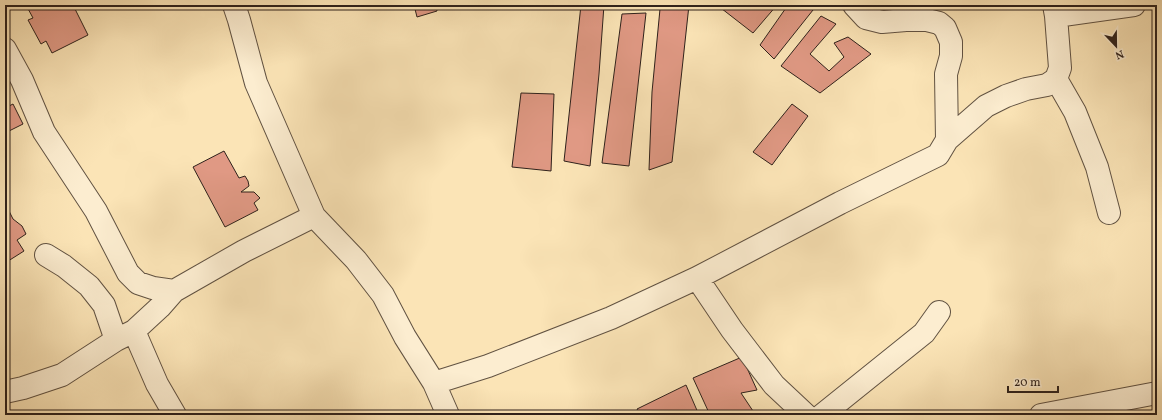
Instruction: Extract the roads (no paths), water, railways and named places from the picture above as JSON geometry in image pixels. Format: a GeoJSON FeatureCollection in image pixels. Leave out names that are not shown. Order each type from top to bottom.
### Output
{"type":"FeatureCollection","features":[{"type":"Feature","properties":{"kind":"street"},"geometry":{"type":"LineString","coordinates":[[234,5],[256,83],[314,216],[356,260],[383,295],[405,337],[434,383],[448,415]]}},
{"type":"Feature","properties":{"kind":"street"},"geometry":{"type":"LineString","coordinates":[[854,5],[866,18],[882,22],[927,20],[939,23],[945,28],[951,42],[951,56],[946,74],[947,140]]}},
{"type":"Feature","properties":{"kind":"street"},"geometry":{"type":"LineString","coordinates":[[434,383],[488,366],[611,318],[697,278],[840,203],[938,155],[947,140],[986,106],[1026,88],[1047,85],[1056,79],[1060,68],[1055,10],[1134,5]]}},
{"type":"Feature","properties":{"kind":"street"},"geometry":{"type":"LineString","coordinates":[[5,49],[22,80],[44,132],[96,211],[128,273],[138,283],[153,288],[174,291]]}},
{"type":"Feature","properties":{"kind":"street"},"geometry":{"type":"LineString","coordinates":[[1056,79],[1075,112],[1097,167],[1108,213]]}},
{"type":"Feature","properties":{"kind":"street"},"geometry":{"type":"LineString","coordinates":[[5,392],[23,388],[62,375],[125,335],[160,307],[174,291],[244,251],[314,216]]}},
{"type":"Feature","properties":{"kind":"street"},"geometry":{"type":"LineString","coordinates":[[46,255],[64,266],[89,286],[125,335],[175,415]]}},
{"type":"Feature","properties":{"kind":"street"},"geometry":{"type":"LineString","coordinates":[[697,278],[732,330],[774,385],[806,415]]}},
{"type":"Feature","properties":{"kind":"street"},"geometry":{"type":"LineString","coordinates":[[822,415],[924,333],[939,312]]}},
{"type":"Feature","properties":{"kind":"street"},"geometry":{"type":"LineString","coordinates":[[1041,415],[1157,393]]}}]}
